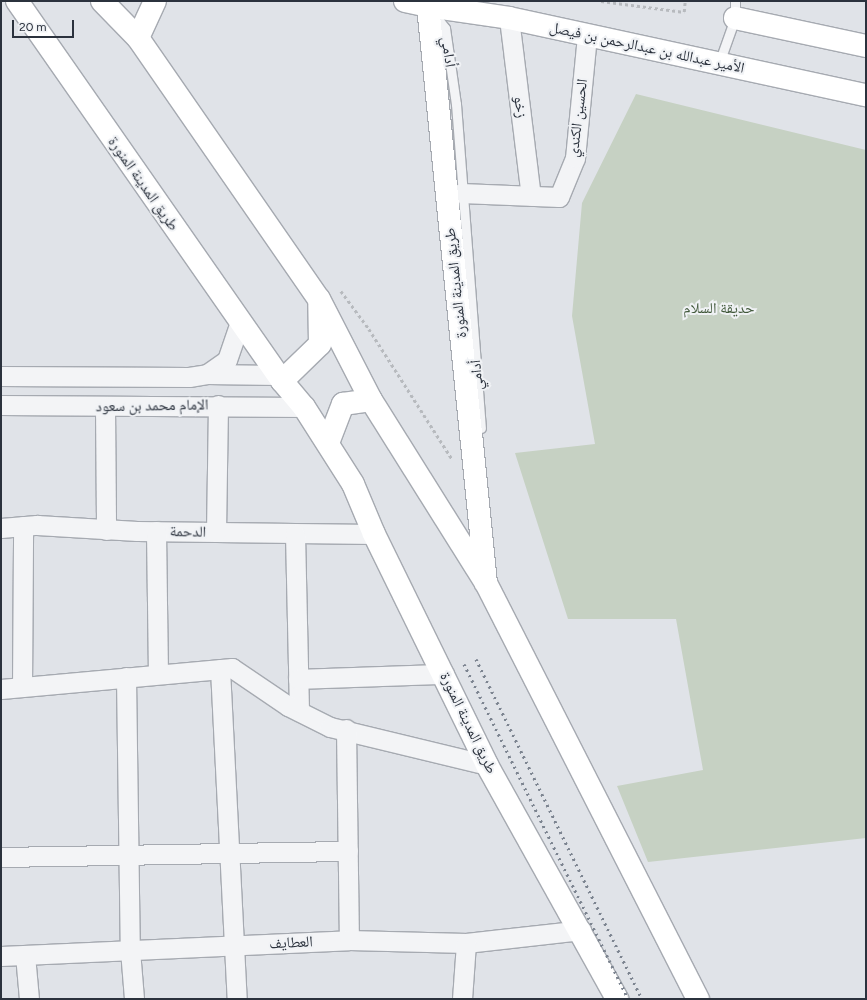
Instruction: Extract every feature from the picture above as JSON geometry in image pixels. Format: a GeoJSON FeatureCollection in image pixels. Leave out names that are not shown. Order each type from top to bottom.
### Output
{"type":"FeatureCollection","features":[{"type":"Feature","properties":{"kind":"main road","name":"طريق المدينة المنورة"},"geometry":{"type":"LineString","coordinates":[[16,1],[279,378],[304,407],[353,484],[374,534],[488,765],[581,930],[617,999]]}},
{"type":"Feature","properties":{"kind":"main road","name":"طريق المدينة المنورة"},"geometry":{"type":"LineString","coordinates":[[102,1],[138,38],[319,299],[371,400],[486,583],[698,999]]}},
{"type":"Feature","properties":{"kind":"main road"},"geometry":{"type":"LineString","coordinates":[[138,38],[155,1]]}},
{"type":"Feature","properties":{"kind":"main road"},"geometry":{"type":"LineString","coordinates":[[405,1],[428,6]]}},
{"type":"Feature","properties":{"kind":"main road","name":"طريق المدينة المنورة"},"geometry":{"type":"LineString","coordinates":[[428,6],[486,583]]}},
{"type":"Feature","properties":{"kind":"main road","name":"الأمير عبدالله بن عبدالرحمن بن فيصل"},"geometry":{"type":"LineString","coordinates":[[428,6],[509,18],[866,95]]}},
{"type":"Feature","properties":{"kind":"main road"},"geometry":{"type":"LineString","coordinates":[[735,9],[866,46]]}},
{"type":"Feature","properties":{"kind":"main road"},"geometry":{"type":"LineString","coordinates":[[279,378],[320,344],[319,299]]}},
{"type":"Feature","properties":{"kind":"main road"},"geometry":{"type":"LineString","coordinates":[[328,443],[343,404],[371,400]]}},
{"type":"Feature","properties":{"kind":"street","name":"زخو"},"geometry":{"type":"LineString","coordinates":[[509,18],[531,196]]}},
{"type":"Feature","properties":{"kind":"street","name":"الحسين الكندي"},"geometry":{"type":"LineString","coordinates":[[461,193],[559,197],[576,158],[586,35]]}},
{"type":"Feature","properties":{"kind":"street","name":"الإمام محمد بن سعود"},"geometry":{"type":"LineString","coordinates":[[207,374],[227,360],[240,322]]}},
{"type":"Feature","properties":{"kind":"street","name":"الإمام محمد بن سعود"},"geometry":{"type":"LineString","coordinates":[[1,376],[189,377],[207,374],[279,378]]}},
{"type":"Feature","properties":{"kind":"street","name":"الإمام محمد بن سعود"},"geometry":{"type":"LineString","coordinates":[[1,405],[105,407],[218,405],[304,407]]}},
{"type":"Feature","properties":{"kind":"street"},"geometry":{"type":"LineString","coordinates":[[216,532],[218,405]]}},
{"type":"Feature","properties":{"kind":"street"},"geometry":{"type":"LineString","coordinates":[[105,407],[106,530]]}},
{"type":"Feature","properties":{"kind":"street"},"geometry":{"type":"LineString","coordinates":[[22,526],[22,687]]}},
{"type":"Feature","properties":{"kind":"street","name":"الدحمة"},"geometry":{"type":"LineString","coordinates":[[1,528],[22,526],[106,530],[374,534]]}},
{"type":"Feature","properties":{"kind":"street"},"geometry":{"type":"LineString","coordinates":[[156,531],[158,674]]}},
{"type":"Feature","properties":{"kind":"street"},"geometry":{"type":"LineString","coordinates":[[295,534],[299,711]]}},
{"type":"Feature","properties":{"kind":"street"},"geometry":{"type":"LineString","coordinates":[[1,689],[232,668],[299,711],[330,727],[346,729],[488,765]]}},
{"type":"Feature","properties":{"kind":"street"},"geometry":{"type":"LineString","coordinates":[[220,669],[236,945],[237,999]]}},
{"type":"Feature","properties":{"kind":"street"},"geometry":{"type":"LineString","coordinates":[[298,679],[444,674]]}},
{"type":"Feature","properties":{"kind":"street"},"geometry":{"type":"LineString","coordinates":[[126,677],[130,950],[134,999]]}},
{"type":"Feature","properties":{"kind":"street"},"geometry":{"type":"LineString","coordinates":[[346,729],[349,940]]}},
{"type":"Feature","properties":{"kind":"street"},"geometry":{"type":"LineString","coordinates":[[1,857],[348,852]]}},
{"type":"Feature","properties":{"kind":"street","name":"العطايف"},"geometry":{"type":"LineString","coordinates":[[1,956],[349,940],[466,943],[581,930]]}},
{"type":"Feature","properties":{"kind":"street"},"geometry":{"type":"LineString","coordinates":[[462,999],[466,943]]}},
{"type":"Feature","properties":{"kind":"street"},"geometry":{"type":"LineString","coordinates":[[25,955],[29,999]]}},
{"type":"Feature","properties":{"kind":"lane","name":"أدامي"},"geometry":{"type":"LineString","coordinates":[[428,6],[445,28],[456,104],[461,193],[480,414],[486,583]]}},
{"type":"Feature","properties":{"kind":"lane"},"geometry":{"type":"LineString","coordinates":[[719,63],[735,9]]}},
{"type":"Feature","properties":{"kind":"path"},"geometry":{"type":"LineString","coordinates":[[601,1],[684,12],[684,1]]}},
{"type":"Feature","properties":{"kind":"green space","name":"حديقة السلام"},"geometry":{"type":"Polygon","coordinates":[[[636,94],[866,150],[866,838],[648,862],[617,786],[703,770],[676,619],[568,619],[515,453],[595,444],[572,316],[582,203],[636,94]]]}},
{"type":"Feature","properties":{"kind":"railway"},"geometry":{"type":"LineString","coordinates":[[476,659],[642,999]]}},
{"type":"Feature","properties":{"kind":"railway"},"geometry":{"type":"LineString","coordinates":[[464,664],[628,999]]}}]}
